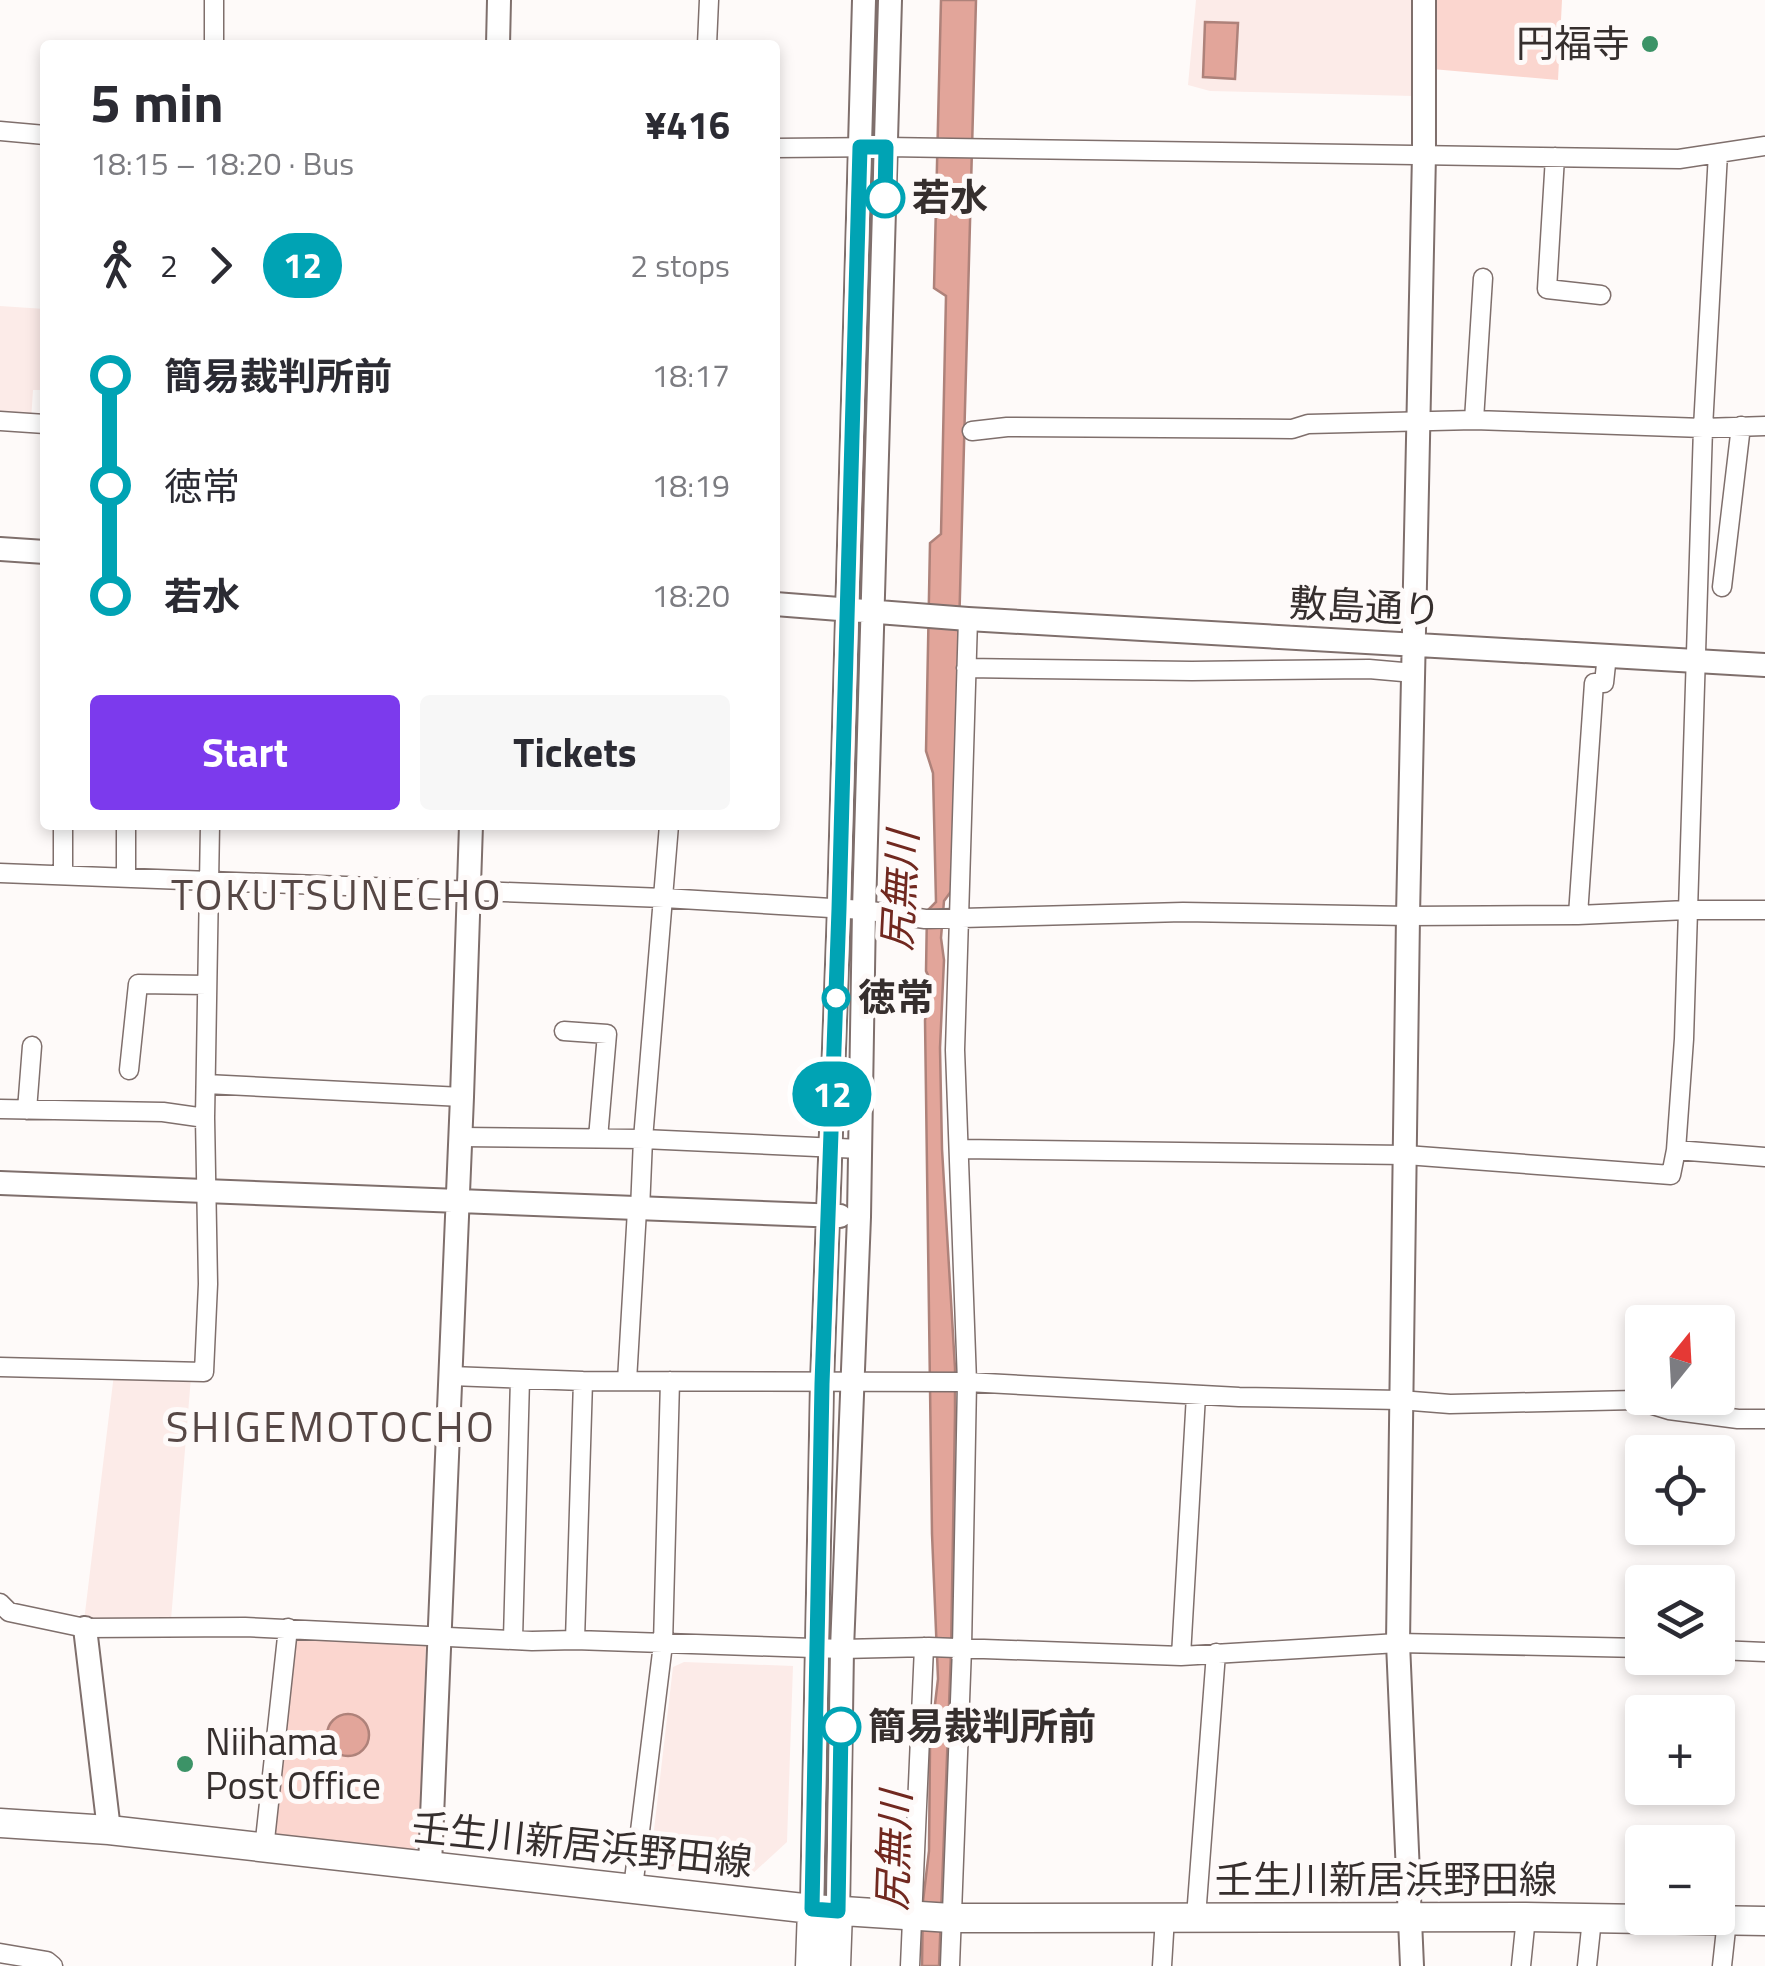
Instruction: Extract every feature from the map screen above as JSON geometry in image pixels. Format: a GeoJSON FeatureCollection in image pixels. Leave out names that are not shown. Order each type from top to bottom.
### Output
{"type":"FeatureCollection","features":[{"type":"Feature","properties":{"kind":"main road","name":"壬生川新居浜野田線"},"geometry":{"type":"LineString","coordinates":[[0,1823],[109,1830],[825,1910],[948,1918],[1625,1919]]}},
{"type":"Feature","properties":{"kind":"main road"},"geometry":{"type":"LineString","coordinates":[[810,1966],[825,1910]]}},
{"type":"Feature","properties":{"kind":"main road"},"geometry":{"type":"LineString","coordinates":[[825,1910],[836,1966]]}},
{"type":"Feature","properties":{"kind":"main road","name":"壬生川新居浜野田線"},"geometry":{"type":"LineString","coordinates":[[1735,1920],[1765,1921]]}},
{"type":"Feature","properties":{"kind":"street"},"geometry":{"type":"LineString","coordinates":[[214,0],[214,40]]}},
{"type":"Feature","properties":{"kind":"street"},"geometry":{"type":"LineString","coordinates":[[498,40],[500,0]]}},
{"type":"Feature","properties":{"kind":"street"},"geometry":{"type":"LineString","coordinates":[[707,40],[709,0]]}},
{"type":"Feature","properties":{"kind":"street"},"geometry":{"type":"LineString","coordinates":[[825,1910],[842,1649],[860,1149],[864,910],[855,273],[864,0]]}},
{"type":"Feature","properties":{"kind":"street"},"geometry":{"type":"LineString","coordinates":[[825,1910],[817,1648],[830,1148],[839,909],[883,276],[890,0]]}},
{"type":"Feature","properties":{"kind":"street"},"geometry":{"type":"LineString","coordinates":[[1412,1966],[1398,1642],[1424,0]]}},
{"type":"Feature","properties":{"kind":"street"},"geometry":{"type":"LineString","coordinates":[[0,131],[40,135]]}},
{"type":"Feature","properties":{"kind":"street"},"geometry":{"type":"LineString","coordinates":[[780,148],[1679,159],[1765,146]]}},
{"type":"Feature","properties":{"kind":"street"},"geometry":{"type":"LineString","coordinates":[[960,1148],[1406,1155],[1671,1175],[1684,1039],[1703,428],[1718,154]]}},
{"type":"Feature","properties":{"kind":"street"},"geometry":{"type":"LineString","coordinates":[[1556,156],[1547,289],[1601,295]]}},
{"type":"Feature","properties":{"kind":"street"},"geometry":{"type":"LineString","coordinates":[[855,273],[883,276]]}},
{"type":"Feature","properties":{"kind":"street"},"geometry":{"type":"LineString","coordinates":[[1474,420],[1482,278]]}},
{"type":"Feature","properties":{"kind":"street"},"geometry":{"type":"LineString","coordinates":[[972,430],[1292,429],[1308,424],[1420,420],[1703,428],[1765,426]]}},
{"type":"Feature","properties":{"kind":"street"},"geometry":{"type":"LineString","coordinates":[[0,421],[40,424]]}},
{"type":"Feature","properties":{"kind":"street"},"geometry":{"type":"LineString","coordinates":[[1722,588],[1741,426]]}},
{"type":"Feature","properties":{"kind":"street"},"geometry":{"type":"LineString","coordinates":[[0,549],[40,552]]}},
{"type":"Feature","properties":{"kind":"street"},"geometry":{"type":"LineString","coordinates":[[780,604],[860,610]]}},
{"type":"Feature","properties":{"kind":"street","name":"敷島通り"},"geometry":{"type":"LineString","coordinates":[[860,610],[1765,665]]}},
{"type":"Feature","properties":{"kind":"street"},"geometry":{"type":"LineString","coordinates":[[950,1966],[948,1918],[964,1383],[954,918],[965,618]]}},
{"type":"Feature","properties":{"kind":"street"},"geometry":{"type":"LineString","coordinates":[[1578,915],[1594,683],[1604,683],[1607,656]]}},
{"type":"Feature","properties":{"kind":"street"},"geometry":{"type":"LineString","coordinates":[[966,668],[1192,672],[1369,669],[1414,673]]}},
{"type":"Feature","properties":{"kind":"street"},"geometry":{"type":"LineString","coordinates":[[63,830],[63,876]]}},
{"type":"Feature","properties":{"kind":"street"},"geometry":{"type":"LineString","coordinates":[[126,830],[126,878]]}},
{"type":"Feature","properties":{"kind":"street"},"geometry":{"type":"LineString","coordinates":[[0,1367],[204,1372],[208,1284],[205,1118],[210,830]]}},
{"type":"Feature","properties":{"kind":"street"},"geometry":{"type":"LineString","coordinates":[[430,1865],[471,830]]}},
{"type":"Feature","properties":{"kind":"street"},"geometry":{"type":"LineString","coordinates":[[627,1381],[669,830]]}},
{"type":"Feature","properties":{"kind":"street"},"geometry":{"type":"LineString","coordinates":[[0,873],[664,898],[864,910],[925,919],[1183,912],[1408,916],[1765,910]]}},
{"type":"Feature","properties":{"kind":"street"},"geometry":{"type":"LineString","coordinates":[[129,1070],[138,984],[207,985]]}},
{"type":"Feature","properties":{"kind":"street"},"geometry":{"type":"LineString","coordinates":[[564,1031],[607,1034],[598,1138]]}},
{"type":"Feature","properties":{"kind":"street"},"geometry":{"type":"LineString","coordinates":[[27,1110],[32,1046]]}},
{"type":"Feature","properties":{"kind":"street"},"geometry":{"type":"LineString","coordinates":[[206,1084],[462,1098]]}},
{"type":"Feature","properties":{"kind":"street"},"geometry":{"type":"LineString","coordinates":[[0,1110],[164,1112],[205,1118]]}},
{"type":"Feature","properties":{"kind":"street"},"geometry":{"type":"LineString","coordinates":[[460,1137],[643,1139],[860,1149]]}},
{"type":"Feature","properties":{"kind":"street"},"geometry":{"type":"LineString","coordinates":[[1676,1150],[1765,1156]]}},
{"type":"Feature","properties":{"kind":"street"},"geometry":{"type":"LineString","coordinates":[[0,1184],[858,1217]]}},
{"type":"Feature","properties":{"kind":"street"},"geometry":{"type":"LineString","coordinates":[[451,1376],[583,1381],[964,1383],[1450,1404],[1636,1400],[1669,1410],[1765,1419]]}},
{"type":"Feature","properties":{"kind":"street"},"geometry":{"type":"LineString","coordinates":[[513,1639],[520,1379]]}},
{"type":"Feature","properties":{"kind":"street"},"geometry":{"type":"LineString","coordinates":[[575,1640],[583,1381]]}},
{"type":"Feature","properties":{"kind":"street"},"geometry":{"type":"LineString","coordinates":[[633,1888],[663,1644],[670,1381]]}},
{"type":"Feature","properties":{"kind":"street"},"geometry":{"type":"LineString","coordinates":[[1181,1656],[1196,1395]]}},
{"type":"Feature","properties":{"kind":"street"},"geometry":{"type":"LineString","coordinates":[[0,1603],[9,1612],[85,1628],[288,1628],[532,1641],[842,1649],[926,1647],[1181,1656],[1398,1642],[1625,1648]]}},
{"type":"Feature","properties":{"kind":"street"},"geometry":{"type":"LineString","coordinates":[[85,1628],[109,1830]]}},
{"type":"Feature","properties":{"kind":"street"},"geometry":{"type":"LineString","coordinates":[[264,1848],[288,1628]]}},
{"type":"Feature","properties":{"kind":"street"},"geometry":{"type":"LineString","coordinates":[[910,1966],[926,1647]]}},
{"type":"Feature","properties":{"kind":"street"},"geometry":{"type":"LineString","coordinates":[[1735,1651],[1765,1652]]}},
{"type":"Feature","properties":{"kind":"street"},"geometry":{"type":"LineString","coordinates":[[1196,1917],[1216,1653]]}},
{"type":"Feature","properties":{"kind":"street"},"geometry":{"type":"LineString","coordinates":[[1162,1966],[1164,1917]]}},
{"type":"Feature","properties":{"kind":"street"},"geometry":{"type":"LineString","coordinates":[[1521,1966],[1526,1917]]}},
{"type":"Feature","properties":{"kind":"street"},"geometry":{"type":"LineString","coordinates":[[1587,1966],[1592,1919]]}},
{"type":"Feature","properties":{"kind":"street"},"geometry":{"type":"LineString","coordinates":[[1722,1966],[1725,1935]]}},
{"type":"Feature","properties":{"kind":"street"},"geometry":{"type":"LineString","coordinates":[[0,1953],[47,1961],[53,1966]]}},
{"type":"Feature","properties":{"kind":"shaded area"},"geometry":{"type":"Polygon","coordinates":[[[941,0],[976,0],[952,890],[944,901],[941,938],[942,1149],[955,1368],[951,1653],[939,1966],[922,1966],[930,1746],[938,1679],[932,1534],[925,1020],[930,988],[926,971],[927,911],[936,902],[933,773],[926,751],[930,543],[941,534],[946,296],[934,288],[941,0]]]}},
{"type":"Feature","properties":{"kind":"shaded area"},"geometry":{"type":"Polygon","coordinates":[[[1196,0],[1415,0],[1413,96],[1210,91],[1188,85],[1196,0]]]}},
{"type":"Feature","properties":{"kind":"shaded area"},"geometry":{"type":"Polygon","coordinates":[[[1432,0],[1562,0],[1558,80],[1432,69],[1432,0]]]}},
{"type":"Feature","properties":{"kind":"shaded area"},"geometry":{"type":"Polygon","coordinates":[[[1205,22],[1238,23],[1235,79],[1203,77],[1205,22]]]}},
{"type":"Feature","properties":{"kind":"shaded area"},"geometry":{"type":"Polygon","coordinates":[[[0,306],[40,309],[40,390],[33,390],[31,421],[0,420],[0,306]]]}},
{"type":"Feature","properties":{"kind":"shaded area"},"geometry":{"type":"Polygon","coordinates":[[[114,1374],[191,1377],[171,1620],[84,1621],[114,1374]]]}},
{"type":"Feature","properties":{"kind":"shaded area"},"geometry":{"type":"Polygon","coordinates":[[[293,1636],[420,1639],[426,1645],[419,1841],[411,1852],[276,1836],[273,1832],[293,1636]]]}},
{"type":"Feature","properties":{"kind":"shaded area"},"geometry":{"type":"Polygon","coordinates":[[[684,1662],[793,1666],[787,1842],[751,1875],[650,1864],[673,1667],[684,1662]]]}},
{"type":"Feature","properties":{"kind":"shaded area"},"geometry":{"type":"Polygon","coordinates":[[[348,1714],[363,1720],[369,1735],[363,1750],[348,1756],[333,1750],[327,1735],[333,1720],[348,1714]]]}},
{"type":"Feature","properties":{"kind":"bus line","name":"12"},"geometry":{"type":"LineString","coordinates":[[841,1727],[838,1911],[812,1909],[822,1384],[860,147],[886,147],[885,198]]}},
{"type":"Feature","properties":{"kind":"place","name":"円福寺"},"geometry":{"type":"Point","coordinates":[1650,44]}},
{"type":"Feature","properties":{"kind":"place","name":"若水"},"geometry":{"type":"Point","coordinates":[885,198]}},
{"type":"Feature","properties":{"kind":"place","name":"徳常"},"geometry":{"type":"Point","coordinates":[836,998]}},
{"type":"Feature","properties":{"kind":"place","name":"簡易裁判所前"},"geometry":{"type":"Point","coordinates":[841,1727]}},
{"type":"Feature","properties":{"kind":"place","name":"Niihama Post Office"},"geometry":{"type":"Point","coordinates":[185,1764]}},
{"type":"Feature","properties":{"kind":"district","name":"TOKUTSUNECHO"},"geometry":{"type":"Point","coordinates":[337,895]}},
{"type":"Feature","properties":{"kind":"district","name":"SHIGEMOTOCHO"},"geometry":{"type":"Point","coordinates":[331,1427]}},
{"type":"Feature","properties":{"kind":"water label","name":"尻無川"},"geometry":{"type":"Point","coordinates":[900,891]}},
{"type":"Feature","properties":{"kind":"water label","name":"尻無川"},"geometry":{"type":"Point","coordinates":[894,1851]}}]}
